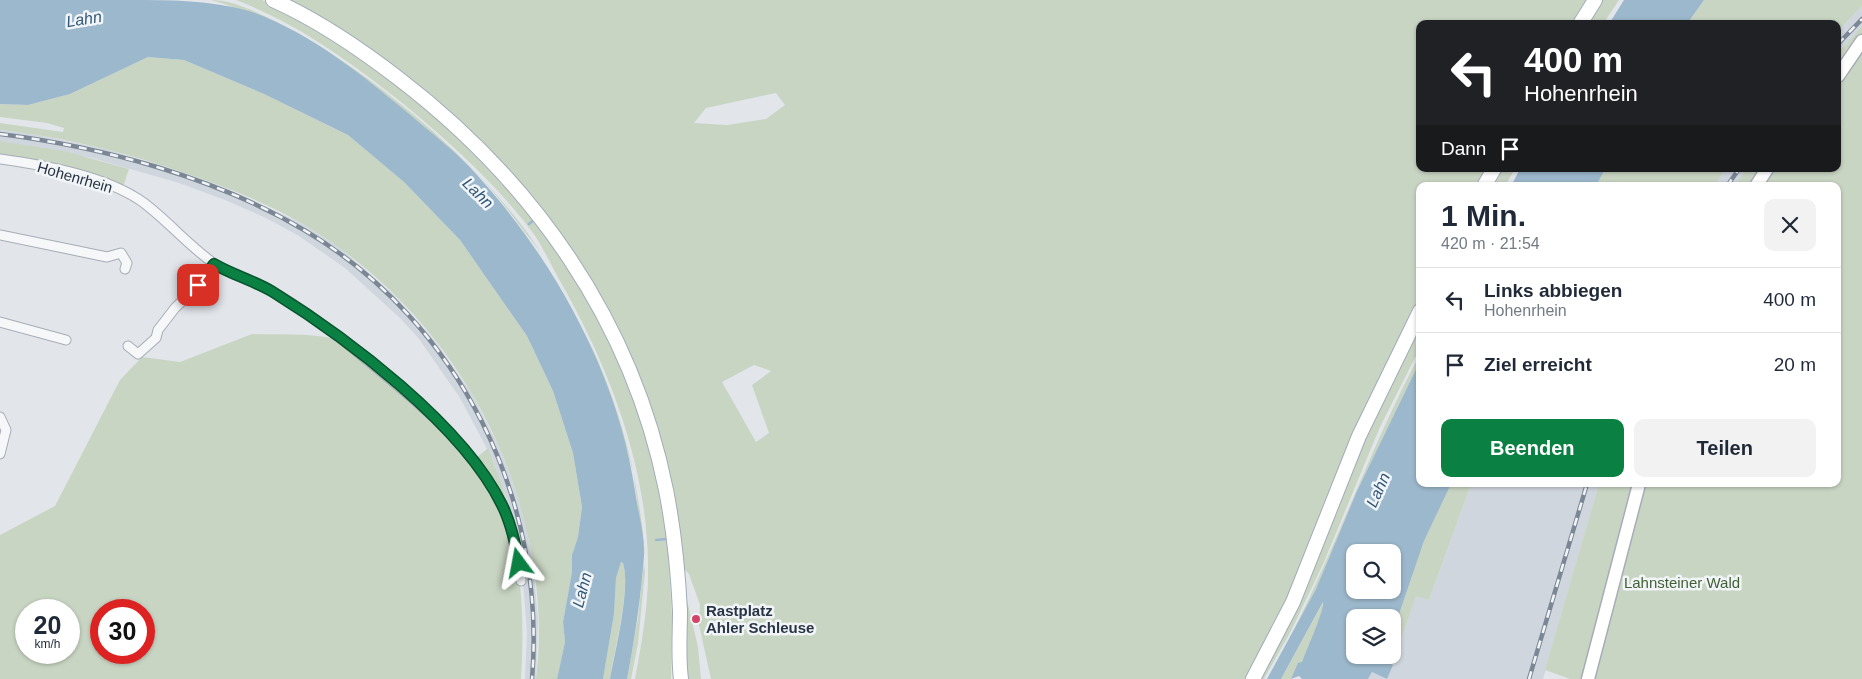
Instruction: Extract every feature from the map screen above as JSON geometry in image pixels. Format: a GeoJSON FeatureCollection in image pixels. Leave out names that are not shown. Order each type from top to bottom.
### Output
{"type":"FeatureCollection","features":[{"type":"Feature","properties":{"kind":"main road"},"geometry":{"type":"LineString","coordinates":[[273,0],[346,40],[442,113],[512,182],[540,215],[582,278],[608,323],[626,364],[646,416],[666,489],[673,527],[678,582],[681,679]]}},
{"type":"Feature","properties":{"kind":"main road"},"geometry":{"type":"LineString","coordinates":[[1582,20],[1595,0]]}},
{"type":"Feature","properties":{"kind":"main road"},"geometry":{"type":"LineString","coordinates":[[1253,679],[1293,602],[1359,436],[1416,319]]}},
{"type":"Feature","properties":{"kind":"street"},"geometry":{"type":"LineString","coordinates":[[1841,72],[1862,41]]}},
{"type":"Feature","properties":{"kind":"street","name":"Hohenrhein"},"geometry":{"type":"LineString","coordinates":[[0,160],[32,164],[100,182],[128,193],[144,204],[214,264],[271,291],[336,334],[407,392],[474,460],[502,504],[512,531],[521,581]]}},
{"type":"Feature","properties":{"kind":"street"},"geometry":{"type":"LineString","coordinates":[[0,236],[108,257],[121,253],[127,264],[125,269]]}},
{"type":"Feature","properties":{"kind":"street"},"geometry":{"type":"LineString","coordinates":[[128,346],[138,354],[156,338],[158,330],[176,308],[205,279],[214,264]]}},
{"type":"Feature","properties":{"kind":"street"},"geometry":{"type":"LineString","coordinates":[[0,322],[66,340]]}},
{"type":"Feature","properties":{"kind":"street"},"geometry":{"type":"LineString","coordinates":[[0,417],[6,430],[0,454]]}},
{"type":"Feature","properties":{"kind":"street"},"geometry":{"type":"LineString","coordinates":[[1588,679],[1638,487]]}},
{"type":"Feature","properties":{"kind":"shaded area"},"geometry":{"type":"Polygon","coordinates":[[[1862,6],[1862,26],[1841,50],[1841,28],[1862,6]]]}},
{"type":"Feature","properties":{"kind":"shaded area"},"geometry":{"type":"Polygon","coordinates":[[[0,130],[28,133],[105,149],[163,166],[228,189],[303,224],[339,247],[394,295],[435,341],[472,394],[498,445],[511,477],[524,517],[533,563],[538,620],[536,679],[525,679],[527,632],[522,570],[511,512],[493,460],[460,398],[419,339],[401,319],[345,268],[299,236],[266,218],[179,183],[92,158],[0,141],[0,130]]]}},
{"type":"Feature","properties":{"kind":"shaded area"},"geometry":{"type":"Polygon","coordinates":[[[1724,172],[1744,172],[1737,182],[1717,182],[1724,172]]]}},
{"type":"Feature","properties":{"kind":"shaded area"},"geometry":{"type":"Polygon","coordinates":[[[1470,487],[1598,487],[1543,679],[1368,679],[1372,672],[1386,678],[1382,664],[1401,664],[1401,639],[1416,595],[1429,600],[1470,487]]]}},
{"type":"Feature","properties":{"kind":"green space"},"geometry":{"type":"Polygon","coordinates":[[[211,0],[228,2],[252,10],[311,41],[348,64],[422,122],[474,171],[375,87],[325,52],[272,22],[211,0]]]}},
{"type":"Feature","properties":{"kind":"green space"},"geometry":{"type":"Polygon","coordinates":[[[236,0],[262,0],[281,9],[312,25],[374,66],[474,148],[537,219],[604,325],[637,403],[658,481],[667,537],[672,618],[671,679],[635,679],[646,608],[648,564],[641,490],[633,454],[609,382],[594,348],[537,238],[503,196],[486,179],[450,144],[396,98],[358,69],[300,31],[279,19],[236,0]]]}},
{"type":"Feature","properties":{"kind":"green space"},"geometry":{"type":"Polygon","coordinates":[[[284,0],[1591,0],[1579,20],[1416,20],[1416,172],[1488,172],[1482,182],[1416,182],[1416,311],[1360,425],[1294,590],[1248,679],[711,679],[699,625],[700,605],[689,574],[681,566],[625,347],[481,143],[284,0]],[[776,93],[706,108],[694,123],[727,125],[766,119],[785,105],[776,93]],[[754,365],[722,382],[756,442],[769,433],[752,385],[771,371],[754,365]]]}},
{"type":"Feature","properties":{"kind":"green space"},"geometry":{"type":"Polygon","coordinates":[[[1599,0],[1619,0],[1606,20],[1586,20],[1599,0]]]}},
{"type":"Feature","properties":{"kind":"green space"},"geometry":{"type":"Polygon","coordinates":[[[1704,0],[1862,0],[1862,6],[1841,28],[1841,20],[1690,20],[1704,0]]]}},
{"type":"Feature","properties":{"kind":"green space","name":"Lahnsteiner Wald"},"geometry":{"type":"Polygon","coordinates":[[[1862,26],[1862,679],[1570,679],[1545,670],[1598,487],[1841,487],[1841,182],[1737,182],[1744,172],[1841,172],[1841,50],[1862,26]]]}},
{"type":"Feature","properties":{"kind":"green space"},"geometry":{"type":"Polygon","coordinates":[[[148,57],[184,60],[264,94],[348,135],[404,182],[460,240],[527,336],[553,391],[573,453],[582,507],[578,537],[572,555],[572,572],[563,622],[565,642],[557,679],[536,679],[539,632],[533,561],[523,515],[501,451],[482,412],[460,374],[434,338],[405,305],[374,275],[339,248],[303,224],[253,199],[200,178],[124,154],[63,140],[0,130],[0,123],[63,132],[64,128],[47,123],[0,117],[0,104],[28,105],[70,94],[148,57]]]}},
{"type":"Feature","properties":{"kind":"green space"},"geometry":{"type":"Polygon","coordinates":[[[0,141],[64,151],[129,169],[123,187],[0,155],[0,141]]]}},
{"type":"Feature","properties":{"kind":"green space"},"geometry":{"type":"Polygon","coordinates":[[[1496,172],[1513,172],[1507,182],[1490,182],[1496,172]]]}},
{"type":"Feature","properties":{"kind":"green space"},"geometry":{"type":"Polygon","coordinates":[[[1603,172],[1724,172],[1717,182],[1598,182],[1603,172]]]}},
{"type":"Feature","properties":{"kind":"green space"},"geometry":{"type":"Polygon","coordinates":[[[476,174],[489,187],[518,220],[541,253],[502,202],[476,174]]]}},
{"type":"Feature","properties":{"kind":"green space"},"geometry":{"type":"Polygon","coordinates":[[[1416,328],[1416,356],[1380,427],[1324,562],[1292,629],[1264,679],[1257,679],[1416,328]]]}},
{"type":"Feature","properties":{"kind":"green space"},"geometry":{"type":"Polygon","coordinates":[[[252,334],[321,336],[331,338],[342,344],[420,408],[468,457],[493,495],[503,515],[510,534],[519,575],[522,617],[521,679],[0,679],[0,535],[55,506],[120,380],[142,357],[180,362],[252,334]]]}},
{"type":"Feature","properties":{"kind":"green space"},"geometry":{"type":"Polygon","coordinates":[[[587,337],[610,390],[619,417],[633,471],[645,556],[633,472],[621,429],[587,337]]]}},
{"type":"Feature","properties":{"kind":"green space"},"geometry":{"type":"Polygon","coordinates":[[[1416,362],[1416,369],[1357,491],[1316,589],[1294,630],[1386,422],[1416,362]]]}},
{"type":"Feature","properties":{"kind":"green space"},"geometry":{"type":"Polygon","coordinates":[[[488,448],[501,482],[514,525],[476,458],[488,448]]]}},
{"type":"Feature","properties":{"kind":"green space"},"geometry":{"type":"Polygon","coordinates":[[[1450,487],[1470,487],[1429,600],[1416,596],[1401,640],[1401,609],[1424,541],[1450,487]]]}},
{"type":"Feature","properties":{"kind":"green space"},"geometry":{"type":"Polygon","coordinates":[[[621,562],[623,563],[625,573],[625,587],[621,620],[610,679],[603,679],[614,614],[616,578],[621,562]]]}},
{"type":"Feature","properties":{"kind":"green space"},"geometry":{"type":"Polygon","coordinates":[[[644,563],[645,572],[638,643],[631,679],[627,679],[638,618],[644,563]]]}},
{"type":"Feature","properties":{"kind":"green space"},"geometry":{"type":"Polygon","coordinates":[[[686,596],[698,647],[701,679],[685,679],[686,596]]]}},
{"type":"Feature","properties":{"kind":"green space"},"geometry":{"type":"Polygon","coordinates":[[[1324,601],[1324,609],[1302,662],[1291,679],[1281,679],[1324,601]]]}},
{"type":"Feature","properties":{"kind":"water","name":"Lahn"},"geometry":{"type":"Polygon","coordinates":[[[0,0],[176,1],[205,3],[249,11],[292,30],[333,55],[390,98],[461,158],[505,209],[532,244],[557,282],[579,322],[598,363],[614,405],[627,448],[644,548],[635,633],[627,679],[610,679],[624,603],[625,574],[623,563],[621,562],[616,578],[614,614],[603,679],[557,679],[565,642],[563,622],[572,572],[572,555],[578,537],[582,507],[573,453],[553,391],[527,336],[460,240],[404,182],[348,135],[264,94],[184,60],[148,57],[70,94],[28,105],[0,104],[0,0]]]}},
{"type":"Feature","properties":{"kind":"water"},"geometry":{"type":"Polygon","coordinates":[[[1624,0],[1704,0],[1690,20],[1612,20],[1624,0]]]}},
{"type":"Feature","properties":{"kind":"water"},"geometry":{"type":"Polygon","coordinates":[[[1518,172],[1603,172],[1598,182],[1513,182],[1518,172]]]}},
{"type":"Feature","properties":{"kind":"water","name":"Lahn"},"geometry":{"type":"Polygon","coordinates":[[[1416,369],[1416,487],[1450,487],[1424,541],[1401,609],[1346,609],[1346,664],[1391,664],[1393,665],[1387,679],[1372,672],[1368,679],[1302,679],[1299,676],[1291,679],[1298,663],[1302,662],[1318,621],[1323,602],[1281,679],[1267,679],[1316,589],[1357,491],[1416,369]]]}},
{"type":"Feature","properties":{"kind":"waterway"},"geometry":{"type":"LineString","coordinates":[[529,224],[535,219]]}},
{"type":"Feature","properties":{"kind":"waterway"},"geometry":{"type":"LineString","coordinates":[[656,540],[666,539]]}},
{"type":"Feature","properties":{"kind":"railway"},"geometry":{"type":"LineString","coordinates":[[1841,41],[1862,19]]}},
{"type":"Feature","properties":{"kind":"railway"},"geometry":{"type":"LineString","coordinates":[[0,134],[78,147],[118,156],[157,167],[233,194],[270,211],[304,230],[359,268],[408,314],[449,366],[482,422],[508,483],[525,547],[533,612],[532,679]]}},
{"type":"Feature","properties":{"kind":"railway"},"geometry":{"type":"LineString","coordinates":[[1730,182],[1737,172]]}},
{"type":"Feature","properties":{"kind":"railway"},"geometry":{"type":"LineString","coordinates":[[1529,679],[1586,487]]}},
{"type":"Feature","properties":{"kind":"place","name":"Rastplatz Ahler Schleuse"},"geometry":{"type":"Point","coordinates":[696,619]}},
{"type":"Feature","properties":{"kind":"route"},"geometry":{"type":"LineString","coordinates":[[198,285],[205,279],[214,264],[271,291],[336,334],[407,392],[466,451],[482,471],[502,504],[512,531],[519,563]]}}]}
